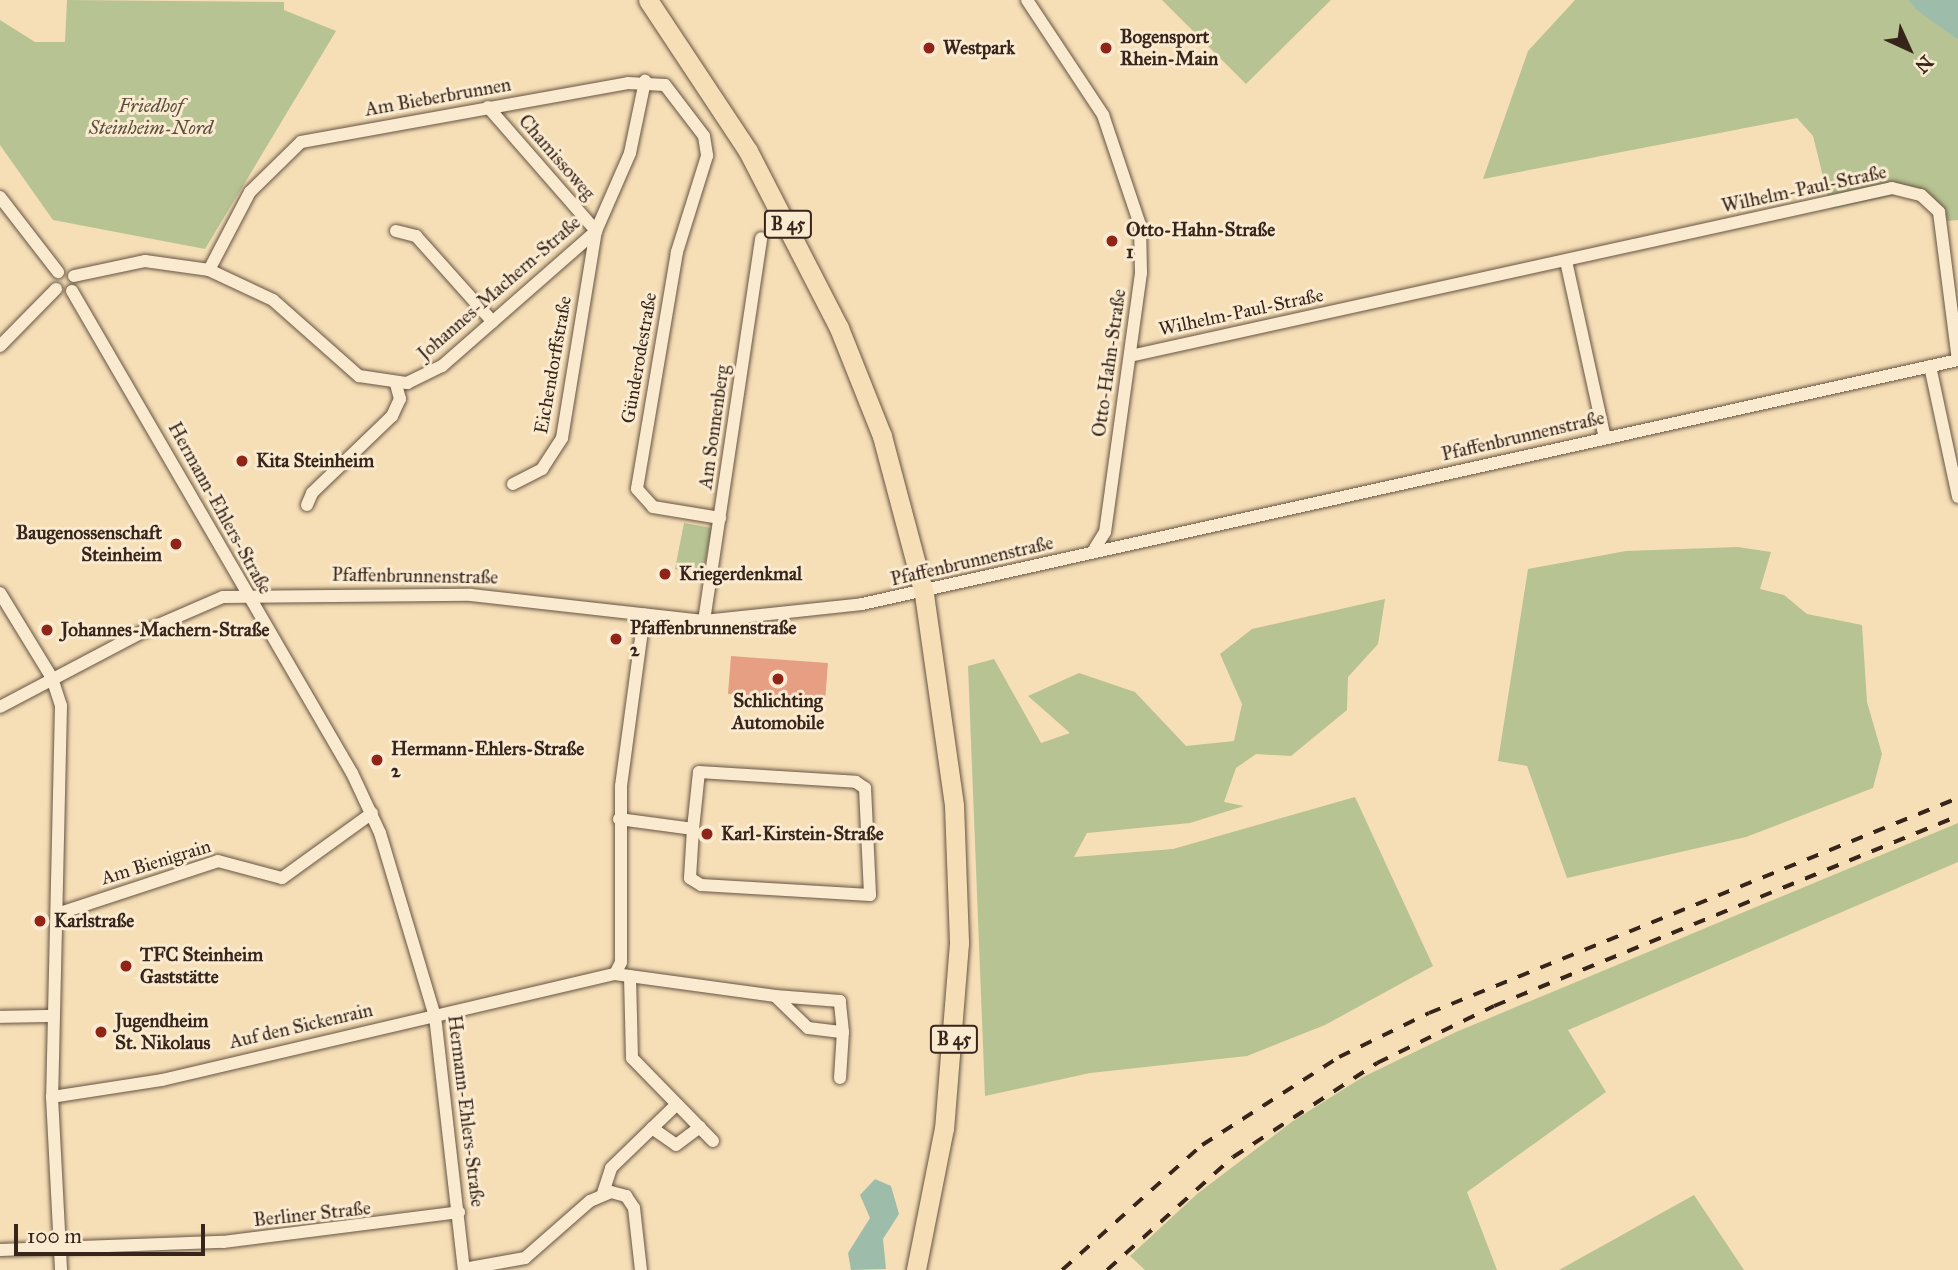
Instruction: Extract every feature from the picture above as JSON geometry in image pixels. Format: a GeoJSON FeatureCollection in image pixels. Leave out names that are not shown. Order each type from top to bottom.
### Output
{"type":"FeatureCollection","features":[{"type":"Feature","properties":{"kind":"main road","name":"B 45"},"geometry":{"type":"LineString","coordinates":[[648,0],[748,151],[839,328],[882,436],[925,594],[954,805],[959,922],[951,1077],[916,1270]]}},
{"type":"Feature","properties":{"kind":"street","name":"Otto-Hahn-Straße"},"geometry":{"type":"LineString","coordinates":[[1027,0],[1103,115],[1131,185],[1142,255],[1105,532],[1095,548]]}},
{"type":"Feature","properties":{"kind":"street","name":"Am Bieberbrunnen"},"geometry":{"type":"LineString","coordinates":[[209,270],[250,192],[296,144],[488,107],[645,81]]}},
{"type":"Feature","properties":{"kind":"street","name":"Günderodestraße"},"geometry":{"type":"LineString","coordinates":[[645,81],[676,94],[706,147],[677,252],[637,489],[653,507],[720,518]]}},
{"type":"Feature","properties":{"kind":"street","name":"Johannes-Machern-Straße"},"geometry":{"type":"LineString","coordinates":[[74,276],[145,261],[209,270],[272,300],[359,376],[396,384],[431,374],[596,231],[630,153],[645,81]]}},
{"type":"Feature","properties":{"kind":"street","name":"Chamissoweg"},"geometry":{"type":"LineString","coordinates":[[488,107],[596,231]]}},
{"type":"Feature","properties":{"kind":"street","name":"Wilhelm-Paul-Straße"},"geometry":{"type":"LineString","coordinates":[[1130,356],[1858,194],[1906,189],[1939,212],[1958,360]]}},
{"type":"Feature","properties":{"kind":"street"},"geometry":{"type":"LineString","coordinates":[[0,197],[58,272],[74,276],[72,291],[56,289]]}},
{"type":"Feature","properties":{"kind":"street"},"geometry":{"type":"LineString","coordinates":[[396,231],[416,236],[493,322]]}},
{"type":"Feature","properties":{"kind":"street","name":"Eichendorffstraße"},"geometry":{"type":"LineString","coordinates":[[513,484],[542,469],[562,438],[596,231]]}},
{"type":"Feature","properties":{"kind":"street","name":"Am Sonnenberg"},"geometry":{"type":"LineString","coordinates":[[704,621],[761,238]]}},
{"type":"Feature","properties":{"kind":"street"},"geometry":{"type":"LineString","coordinates":[[1566,261],[1605,438]]}},
{"type":"Feature","properties":{"kind":"street"},"geometry":{"type":"LineString","coordinates":[[0,346],[56,289],[58,272]]}},
{"type":"Feature","properties":{"kind":"street","name":"Hermann-Ehlers-Straße"},"geometry":{"type":"LineString","coordinates":[[72,291],[372,813],[411,922],[435,1016],[464,1269]]}},
{"type":"Feature","properties":{"kind":"street","name":"Pfaffenbrunnenstraße"},"geometry":{"type":"LineString","coordinates":[[0,707],[190,608],[247,594],[471,595],[704,621],[925,594],[1095,548],[1110,550],[1958,360]]}},
{"type":"Feature","properties":{"kind":"street"},"geometry":{"type":"LineString","coordinates":[[1930,366],[1958,497]]}},
{"type":"Feature","properties":{"kind":"street"},"geometry":{"type":"LineString","coordinates":[[307,505],[312,493],[392,416],[400,399],[396,384]]}},
{"type":"Feature","properties":{"kind":"street"},"geometry":{"type":"LineString","coordinates":[[0,593],[52,678],[62,712],[52,1097],[61,1270]]}},
{"type":"Feature","properties":{"kind":"street"},"geometry":{"type":"LineString","coordinates":[[615,974],[621,962],[619,819],[644,615]]}},
{"type":"Feature","properties":{"kind":"street"},"geometry":{"type":"LineString","coordinates":[[699,772],[856,782],[864,788],[870,895],[701,886],[690,878],[693,829],[699,772]]}},
{"type":"Feature","properties":{"kind":"street","name":"Am Bienigrain"},"geometry":{"type":"LineString","coordinates":[[57,914],[218,861],[282,878],[372,813]]}},
{"type":"Feature","properties":{"kind":"street"},"geometry":{"type":"LineString","coordinates":[[619,819],[693,829]]}},
{"type":"Feature","properties":{"kind":"street"},"geometry":{"type":"LineString","coordinates":[[435,1016],[615,974],[775,996],[840,1001],[843,1032],[840,1078]]}},
{"type":"Feature","properties":{"kind":"street"},"geometry":{"type":"LineString","coordinates":[[629,976],[630,1052],[676,1105],[713,1141]]}},
{"type":"Feature","properties":{"kind":"street"},"geometry":{"type":"LineString","coordinates":[[775,996],[808,1028],[843,1032]]}},
{"type":"Feature","properties":{"kind":"street"},"geometry":{"type":"LineString","coordinates":[[0,1017],[54,1016]]}},
{"type":"Feature","properties":{"kind":"street","name":"Auf den Sickenrain"},"geometry":{"type":"LineString","coordinates":[[52,1097],[162,1080],[435,1016]]}},
{"type":"Feature","properties":{"kind":"street"},"geometry":{"type":"LineString","coordinates":[[464,1269],[532,1255],[603,1193],[606,1174],[676,1105]]}},
{"type":"Feature","properties":{"kind":"street"},"geometry":{"type":"LineString","coordinates":[[652,1128],[676,1145],[700,1128]]}},
{"type":"Feature","properties":{"kind":"street"},"geometry":{"type":"LineString","coordinates":[[603,1193],[619,1193],[630,1201],[641,1270]]}},
{"type":"Feature","properties":{"kind":"street","name":"Berliner Straße"},"geometry":{"type":"LineString","coordinates":[[0,1250],[60,1250],[248,1240],[459,1212]]}},
{"type":"Feature","properties":{"kind":"green space","name":"Friedhof Steinheim-Nord"},"geometry":{"type":"Polygon","coordinates":[[[67,0],[284,2],[284,10],[336,31],[205,249],[53,220],[0,145],[0,20],[35,42],[65,42],[67,0]]]}},
{"type":"Feature","properties":{"kind":"green space"},"geometry":{"type":"Polygon","coordinates":[[[1162,0],[1331,0],[1246,84],[1162,0]]]}},
{"type":"Feature","properties":{"kind":"green space"},"geometry":{"type":"Polygon","coordinates":[[[1575,0],[1908,0],[1958,40],[1958,220],[1948,221],[1940,204],[1920,190],[1831,209],[1813,136],[1797,118],[1483,179],[1528,51],[1575,0]]]}},
{"type":"Feature","properties":{"kind":"green space"},"geometry":{"type":"Polygon","coordinates":[[[684,523],[712,528],[703,574],[675,569],[684,523]]]}},
{"type":"Feature","properties":{"kind":"green space"},"geometry":{"type":"Polygon","coordinates":[[[1738,547],[1771,552],[1760,589],[1784,595],[1807,614],[1862,625],[1867,702],[1882,754],[1873,788],[1746,837],[1567,878],[1527,766],[1498,761],[1528,569],[1626,551],[1738,547]]]}},
{"type":"Feature","properties":{"kind":"green space"},"geometry":{"type":"Polygon","coordinates":[[[1385,599],[1378,644],[1348,677],[1347,710],[1291,756],[1256,754],[1236,768],[1224,802],[1244,806],[1190,823],[1087,833],[1074,857],[1173,849],[1355,797],[1433,966],[1325,1025],[1247,1056],[1090,1073],[985,1096],[968,666],[994,659],[1041,743],[1070,733],[1028,696],[1079,673],[1135,692],[1186,746],[1234,741],[1242,704],[1220,654],[1252,629],[1385,599]]]}},
{"type":"Feature","properties":{"kind":"green space"},"geometry":{"type":"Polygon","coordinates":[[[1958,823],[1958,862],[1568,1030],[1606,1092],[1467,1192],[1497,1270],[1145,1270],[1130,1256],[1197,1194],[1293,1121],[1363,1077],[1456,1032],[1958,823]]]}},
{"type":"Feature","properties":{"kind":"green space"},"geometry":{"type":"Polygon","coordinates":[[[1694,1195],[1744,1270],[1559,1270],[1694,1195]]]}},
{"type":"Feature","properties":{"kind":"shaded area"},"geometry":{"type":"Polygon","coordinates":[[[1908,0],[1958,0],[1958,40],[1917,10],[1908,0]]]}},
{"type":"Feature","properties":{"kind":"shaded area"},"geometry":{"type":"Polygon","coordinates":[[[875,1179],[891,1186],[899,1214],[883,1239],[886,1269],[851,1270],[848,1253],[870,1218],[860,1195],[875,1179]]]}},
{"type":"Feature","properties":{"kind":"building","name":"Schlichting Automobile"},"geometry":{"type":"Polygon","coordinates":[[[731,656],[828,663],[825,701],[728,694],[731,656]]]}},
{"type":"Feature","properties":{"kind":"railway"},"geometry":{"type":"LineString","coordinates":[[1062,1270],[1202,1145],[1339,1057],[1429,1013],[1958,798]]}},
{"type":"Feature","properties":{"kind":"railway"},"geometry":{"type":"LineString","coordinates":[[1107,1270],[1233,1157],[1377,1063],[1494,1006],[1958,816]]}},
{"type":"Feature","properties":{"kind":"place","name":"Westpark"},"geometry":{"type":"Point","coordinates":[929,48]}},
{"type":"Feature","properties":{"kind":"place","name":"Bogensport Rhein-Main"},"geometry":{"type":"Point","coordinates":[1106,48]}},
{"type":"Feature","properties":{"kind":"place","name":"Otto-Hahn-Straße 1"},"geometry":{"type":"Point","coordinates":[1112,241]}},
{"type":"Feature","properties":{"kind":"place","name":"Kita Steinheim"},"geometry":{"type":"Point","coordinates":[242,461]}},
{"type":"Feature","properties":{"kind":"place","name":"Baugenossenschaft Steinheim"},"geometry":{"type":"Point","coordinates":[176,544]}},
{"type":"Feature","properties":{"kind":"place","name":"Kriegerdenkmal"},"geometry":{"type":"Point","coordinates":[665,574]}},
{"type":"Feature","properties":{"kind":"place","name":"Johannes-Machern-Straße"},"geometry":{"type":"Point","coordinates":[47,630]}},
{"type":"Feature","properties":{"kind":"place","name":"Pfaffenbrunnenstraße 2"},"geometry":{"type":"Point","coordinates":[616,639]}},
{"type":"Feature","properties":{"kind":"place","name":"Schlichting Automobile"},"geometry":{"type":"Point","coordinates":[778,679]}},
{"type":"Feature","properties":{"kind":"place","name":"Hermann-Ehlers-Straße 2"},"geometry":{"type":"Point","coordinates":[377,760]}},
{"type":"Feature","properties":{"kind":"place","name":"Karl-Kirstein-Straße"},"geometry":{"type":"Point","coordinates":[707,834]}},
{"type":"Feature","properties":{"kind":"place","name":"Karlstraße"},"geometry":{"type":"Point","coordinates":[40,921]}},
{"type":"Feature","properties":{"kind":"place","name":"TFC Steinheim Gaststätte"},"geometry":{"type":"Point","coordinates":[126,966]}},
{"type":"Feature","properties":{"kind":"place","name":"Jugendheim St. Nikolaus"},"geometry":{"type":"Point","coordinates":[101,1032]}}]}
